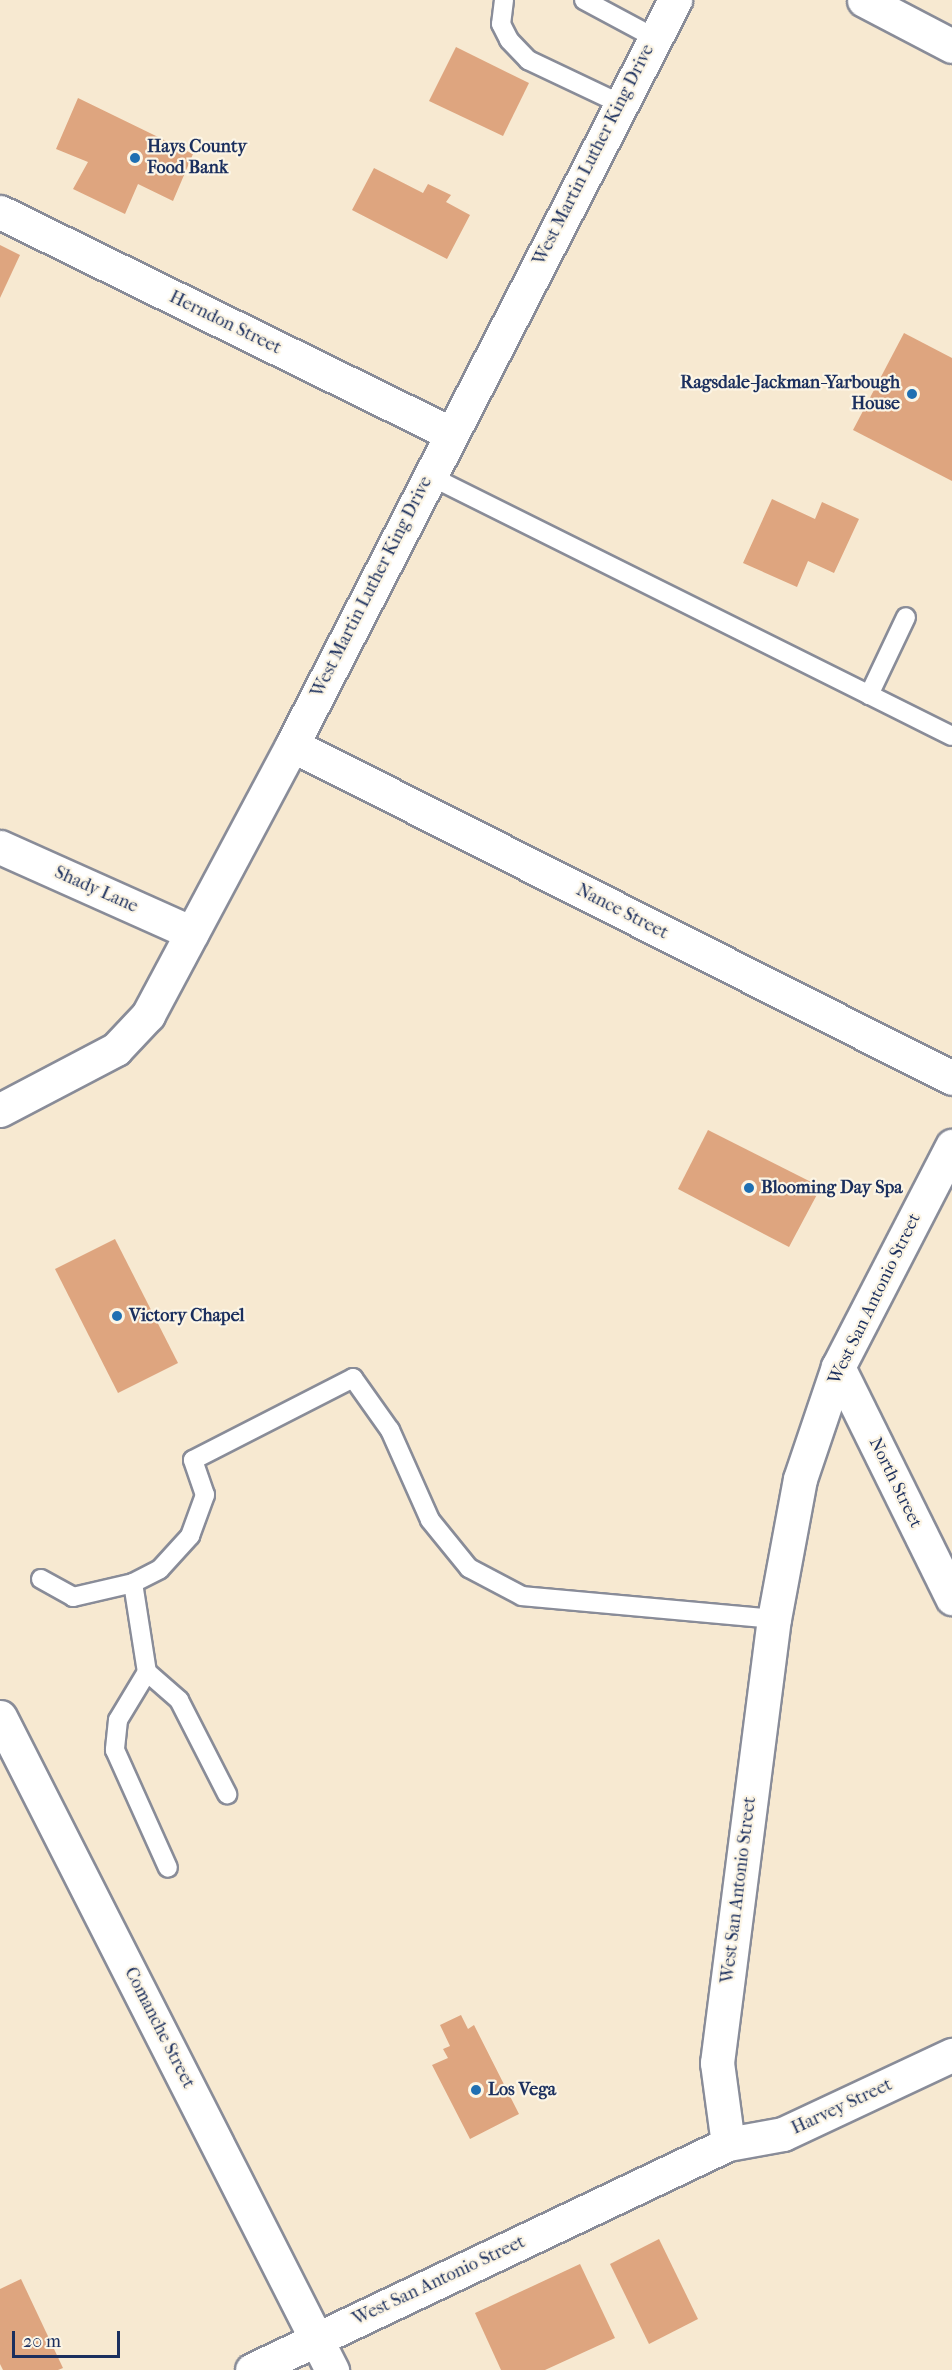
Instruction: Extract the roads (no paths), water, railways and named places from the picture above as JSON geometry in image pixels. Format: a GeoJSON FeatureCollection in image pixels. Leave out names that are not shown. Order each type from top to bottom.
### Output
{"type":"FeatureCollection","features":[{"type":"Feature","properties":{"kind":"street","name":"West Martin Luther King Drive"},"geometry":{"type":"LineString","coordinates":[[0,1110],[116,1049],[148,1015],[292,745],[428,475],[675,0]]}},
{"type":"Feature","properties":{"kind":"street"},"geometry":{"type":"LineString","coordinates":[[864,0],[952,46]]}},
{"type":"Feature","properties":{"kind":"street","name":"Herndon Street"},"geometry":{"type":"LineString","coordinates":[[0,212],[450,433]]}},
{"type":"Feature","properties":{"kind":"street","name":"Nance Street"},"geometry":{"type":"LineString","coordinates":[[292,745],[952,1078]]}},
{"type":"Feature","properties":{"kind":"street","name":"Shady Lane"},"geometry":{"type":"LineString","coordinates":[[0,847],[192,933]]}},
{"type":"Feature","properties":{"kind":"street","name":"West San Antonio Street"},"geometry":{"type":"LineString","coordinates":[[252,2370],[728,2144],[717,2063],[774,1619],[800,1479],[838,1367],[952,1146]]}},
{"type":"Feature","properties":{"kind":"street","name":"North Street"},"geometry":{"type":"LineString","coordinates":[[838,1367],[952,1598]]}},
{"type":"Feature","properties":{"kind":"street","name":"Comanche Street"},"geometry":{"type":"LineString","coordinates":[[0,1717],[333,2370]]}},
{"type":"Feature","properties":{"kind":"street","name":"Harvey Street"},"geometry":{"type":"LineString","coordinates":[[728,2144],[783,2134],[952,2055]]}},
{"type":"Feature","properties":{"kind":"lane"},"geometry":{"type":"LineString","coordinates":[[504,0],[501,24],[509,40],[528,60],[621,104]]}},
{"type":"Feature","properties":{"kind":"lane"},"geometry":{"type":"LineString","coordinates":[[584,0],[655,38]]}},
{"type":"Feature","properties":{"kind":"lane"},"geometry":{"type":"LineString","coordinates":[[428,475],[952,736]]}},
{"type":"Feature","properties":{"kind":"lane"},"geometry":{"type":"LineString","coordinates":[[869,695],[906,617]]}},
{"type":"Feature","properties":{"kind":"lane"},"geometry":{"type":"LineString","coordinates":[[41,1579],[73,1597],[133,1583],[160,1569],[190,1536],[205,1495],[193,1460],[353,1378],[390,1430],[430,1520],[469,1568],[522,1596],[774,1619]]}},
{"type":"Feature","properties":{"kind":"lane"},"geometry":{"type":"LineString","coordinates":[[133,1583],[147,1672],[178,1700],[227,1794]]}},
{"type":"Feature","properties":{"kind":"lane"},"geometry":{"type":"LineString","coordinates":[[147,1672],[118,1720],[114,1750],[168,1868]]}},
{"type":"Feature","properties":{"kind":"place","name":"Hays County Food Bank"},"geometry":{"type":"Point","coordinates":[135,158]}},
{"type":"Feature","properties":{"kind":"place","name":"Ragsdale-Jackman-Yarbough House"},"geometry":{"type":"Point","coordinates":[912,394]}},
{"type":"Feature","properties":{"kind":"place","name":"Blooming Day Spa"},"geometry":{"type":"Point","coordinates":[749,1188]}},
{"type":"Feature","properties":{"kind":"place","name":"Victory Chapel"},"geometry":{"type":"Point","coordinates":[117,1316]}},
{"type":"Feature","properties":{"kind":"place","name":"Los Vega"},"geometry":{"type":"Point","coordinates":[476,2090]}}]}
